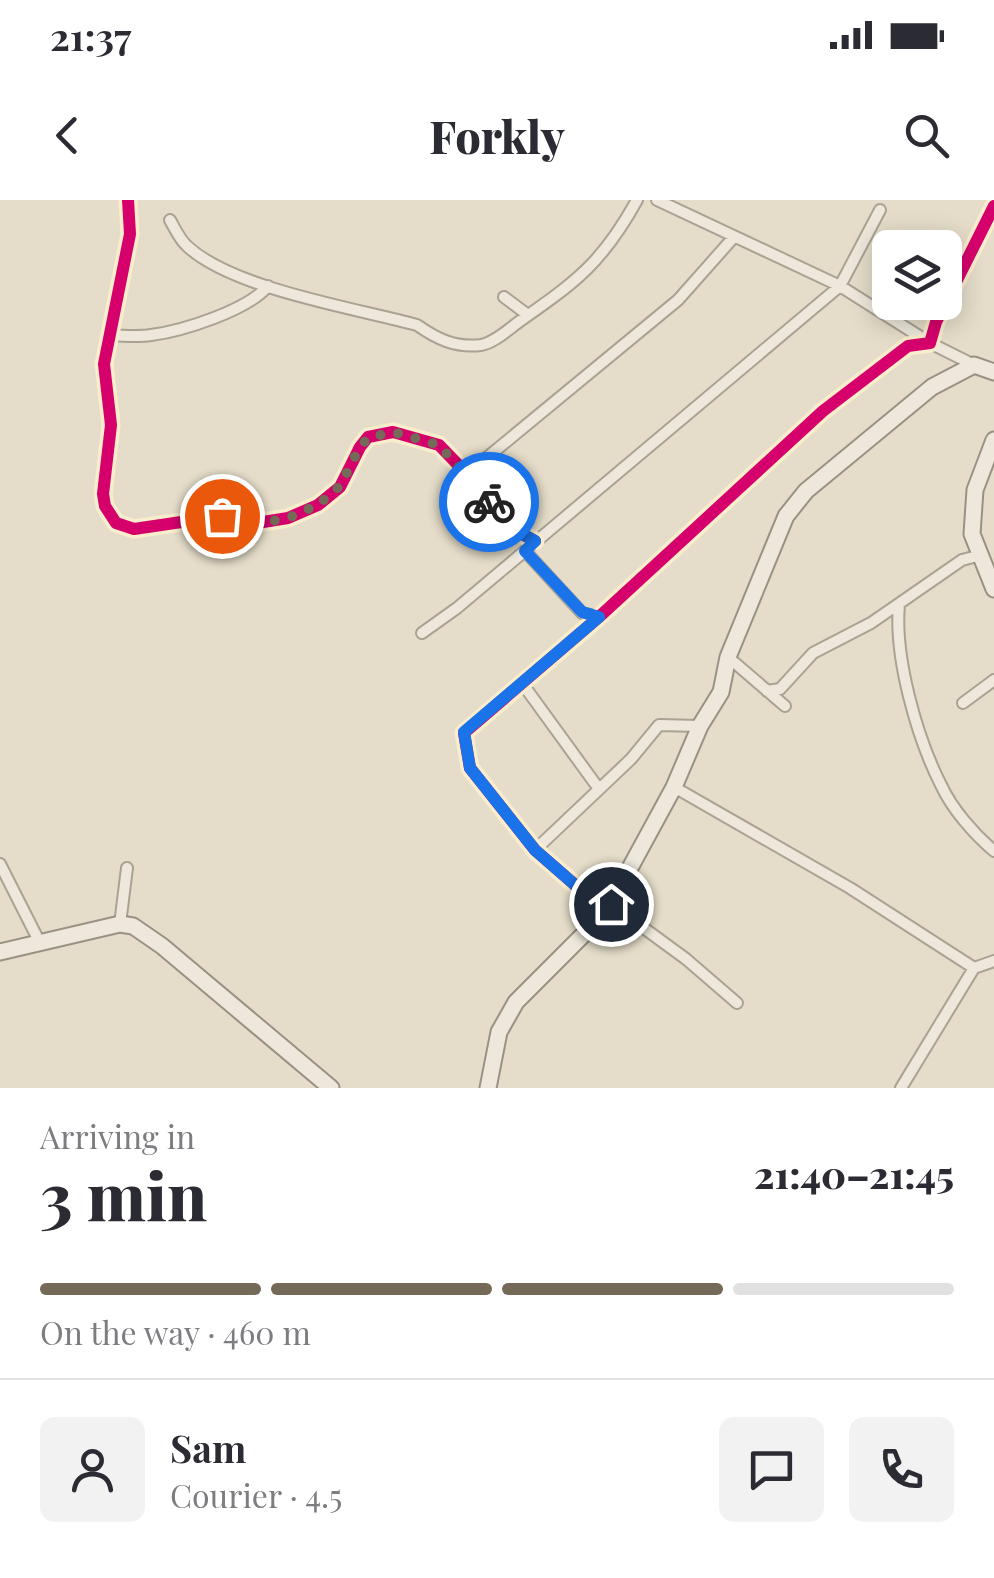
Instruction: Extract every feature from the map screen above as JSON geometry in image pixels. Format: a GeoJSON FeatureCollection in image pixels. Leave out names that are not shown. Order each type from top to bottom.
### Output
{"type":"FeatureCollection","features":[{"type":"Feature","properties":{"kind":"street"},"geometry":{"type":"LineString","coordinates":[[128,200],[130,234],[104,364],[111,425],[102,494],[116,523],[134,529],[222,516],[256,524],[288,518],[318,505],[340,486],[368,438],[393,432],[439,445],[508,526],[535,541]]}},
{"type":"Feature","properties":{"kind":"street"},"geometry":{"type":"LineString","coordinates":[[170,220],[185,245],[218,267],[268,286],[417,324],[454,345],[486,345],[554,300],[592,267],[637,200]]}},
{"type":"Feature","properties":{"kind":"street"},"geometry":{"type":"LineString","coordinates":[[657,200],[840,286],[930,343],[994,372]]}},
{"type":"Feature","properties":{"kind":"street"},"geometry":{"type":"LineString","coordinates":[[930,343],[936,322],[994,206]]}},
{"type":"Feature","properties":{"kind":"street"},"geometry":{"type":"LineString","coordinates":[[422,634],[840,286],[880,210]]}},
{"type":"Feature","properties":{"kind":"street"},"geometry":{"type":"LineString","coordinates":[[467,474],[678,300],[733,238]]}},
{"type":"Feature","properties":{"kind":"street"},"geometry":{"type":"LineString","coordinates":[[110,336],[148,336],[176,330],[257,299],[268,286]]}},
{"type":"Feature","properties":{"kind":"street"},"geometry":{"type":"LineString","coordinates":[[504,297],[528,315]]}},
{"type":"Feature","properties":{"kind":"street"},"geometry":{"type":"LineString","coordinates":[[737,1003],[686,959],[608,908],[535,850],[470,768],[464,732],[599,617],[823,410],[908,346],[930,343]]}},
{"type":"Feature","properties":{"kind":"street"},"geometry":{"type":"LineString","coordinates":[[489,1080],[499,1032],[516,1002],[608,908],[674,787],[700,726],[721,692],[728,657],[786,516],[806,491],[932,387],[974,365]]}},
{"type":"Feature","properties":{"kind":"street"},"geometry":{"type":"LineString","coordinates":[[994,440],[974,490],[972,534],[994,589]]}},
{"type":"Feature","properties":{"kind":"street"},"geometry":{"type":"LineString","coordinates":[[525,551],[582,612],[599,617]]}},
{"type":"Feature","properties":{"kind":"street"},"geometry":{"type":"LineString","coordinates":[[767,691],[780,689],[812,653],[899,605],[962,560],[980,555]]}},
{"type":"Feature","properties":{"kind":"street"},"geometry":{"type":"LineString","coordinates":[[899,605],[897,626],[911,699],[941,787],[980,840],[994,851]]}},
{"type":"Feature","properties":{"kind":"street"},"geometry":{"type":"LineString","coordinates":[[728,657],[785,706]]}},
{"type":"Feature","properties":{"kind":"street"},"geometry":{"type":"LineString","coordinates":[[964,703],[994,680]]}},
{"type":"Feature","properties":{"kind":"street"},"geometry":{"type":"LineString","coordinates":[[522,683],[600,789]]}},
{"type":"Feature","properties":{"kind":"street"},"geometry":{"type":"LineString","coordinates":[[535,850],[600,789],[659,725],[700,726]]}},
{"type":"Feature","properties":{"kind":"street"},"geometry":{"type":"LineString","coordinates":[[674,787],[850,888],[974,968]]}},
{"type":"Feature","properties":{"kind":"street"},"geometry":{"type":"LineString","coordinates":[[0,864],[40,943]]}},
{"type":"Feature","properties":{"kind":"street"},"geometry":{"type":"LineString","coordinates":[[120,924],[126,868]]}},
{"type":"Feature","properties":{"kind":"street"},"geometry":{"type":"LineString","coordinates":[[0,952],[120,924],[133,926],[330,1088]]}},
{"type":"Feature","properties":{"kind":"street"},"geometry":{"type":"LineString","coordinates":[[901,1088],[974,968],[994,961]]}},
{"type":"Feature","properties":{"kind":"cycle path"},"geometry":{"type":"LineString","coordinates":[[128,200],[130,234],[104,364],[111,425],[103,494],[105,506],[116,523],[134,529],[222,516],[257,523],[288,518],[318,505],[340,487],[368,437],[393,432],[439,445],[507,526],[535,541]]}},
{"type":"Feature","properties":{"kind":"cycle path"},"geometry":{"type":"LineString","coordinates":[[606,912],[535,850],[470,768],[464,733],[599,617],[823,411],[908,346],[930,343],[936,322],[994,206]]}},
{"type":"Feature","properties":{"kind":"way so far"},"geometry":{"type":"LineString","coordinates":[[222,516],[256,524],[288,518],[318,505],[340,486],[368,438],[393,432],[439,445],[489,502]]}},
{"type":"Feature","properties":{"kind":"route"},"geometry":{"type":"LineString","coordinates":[[489,502],[508,526],[535,541],[525,551],[582,612],[599,617],[464,732],[470,768],[535,850],[606,912],[611,904]]}}]}
